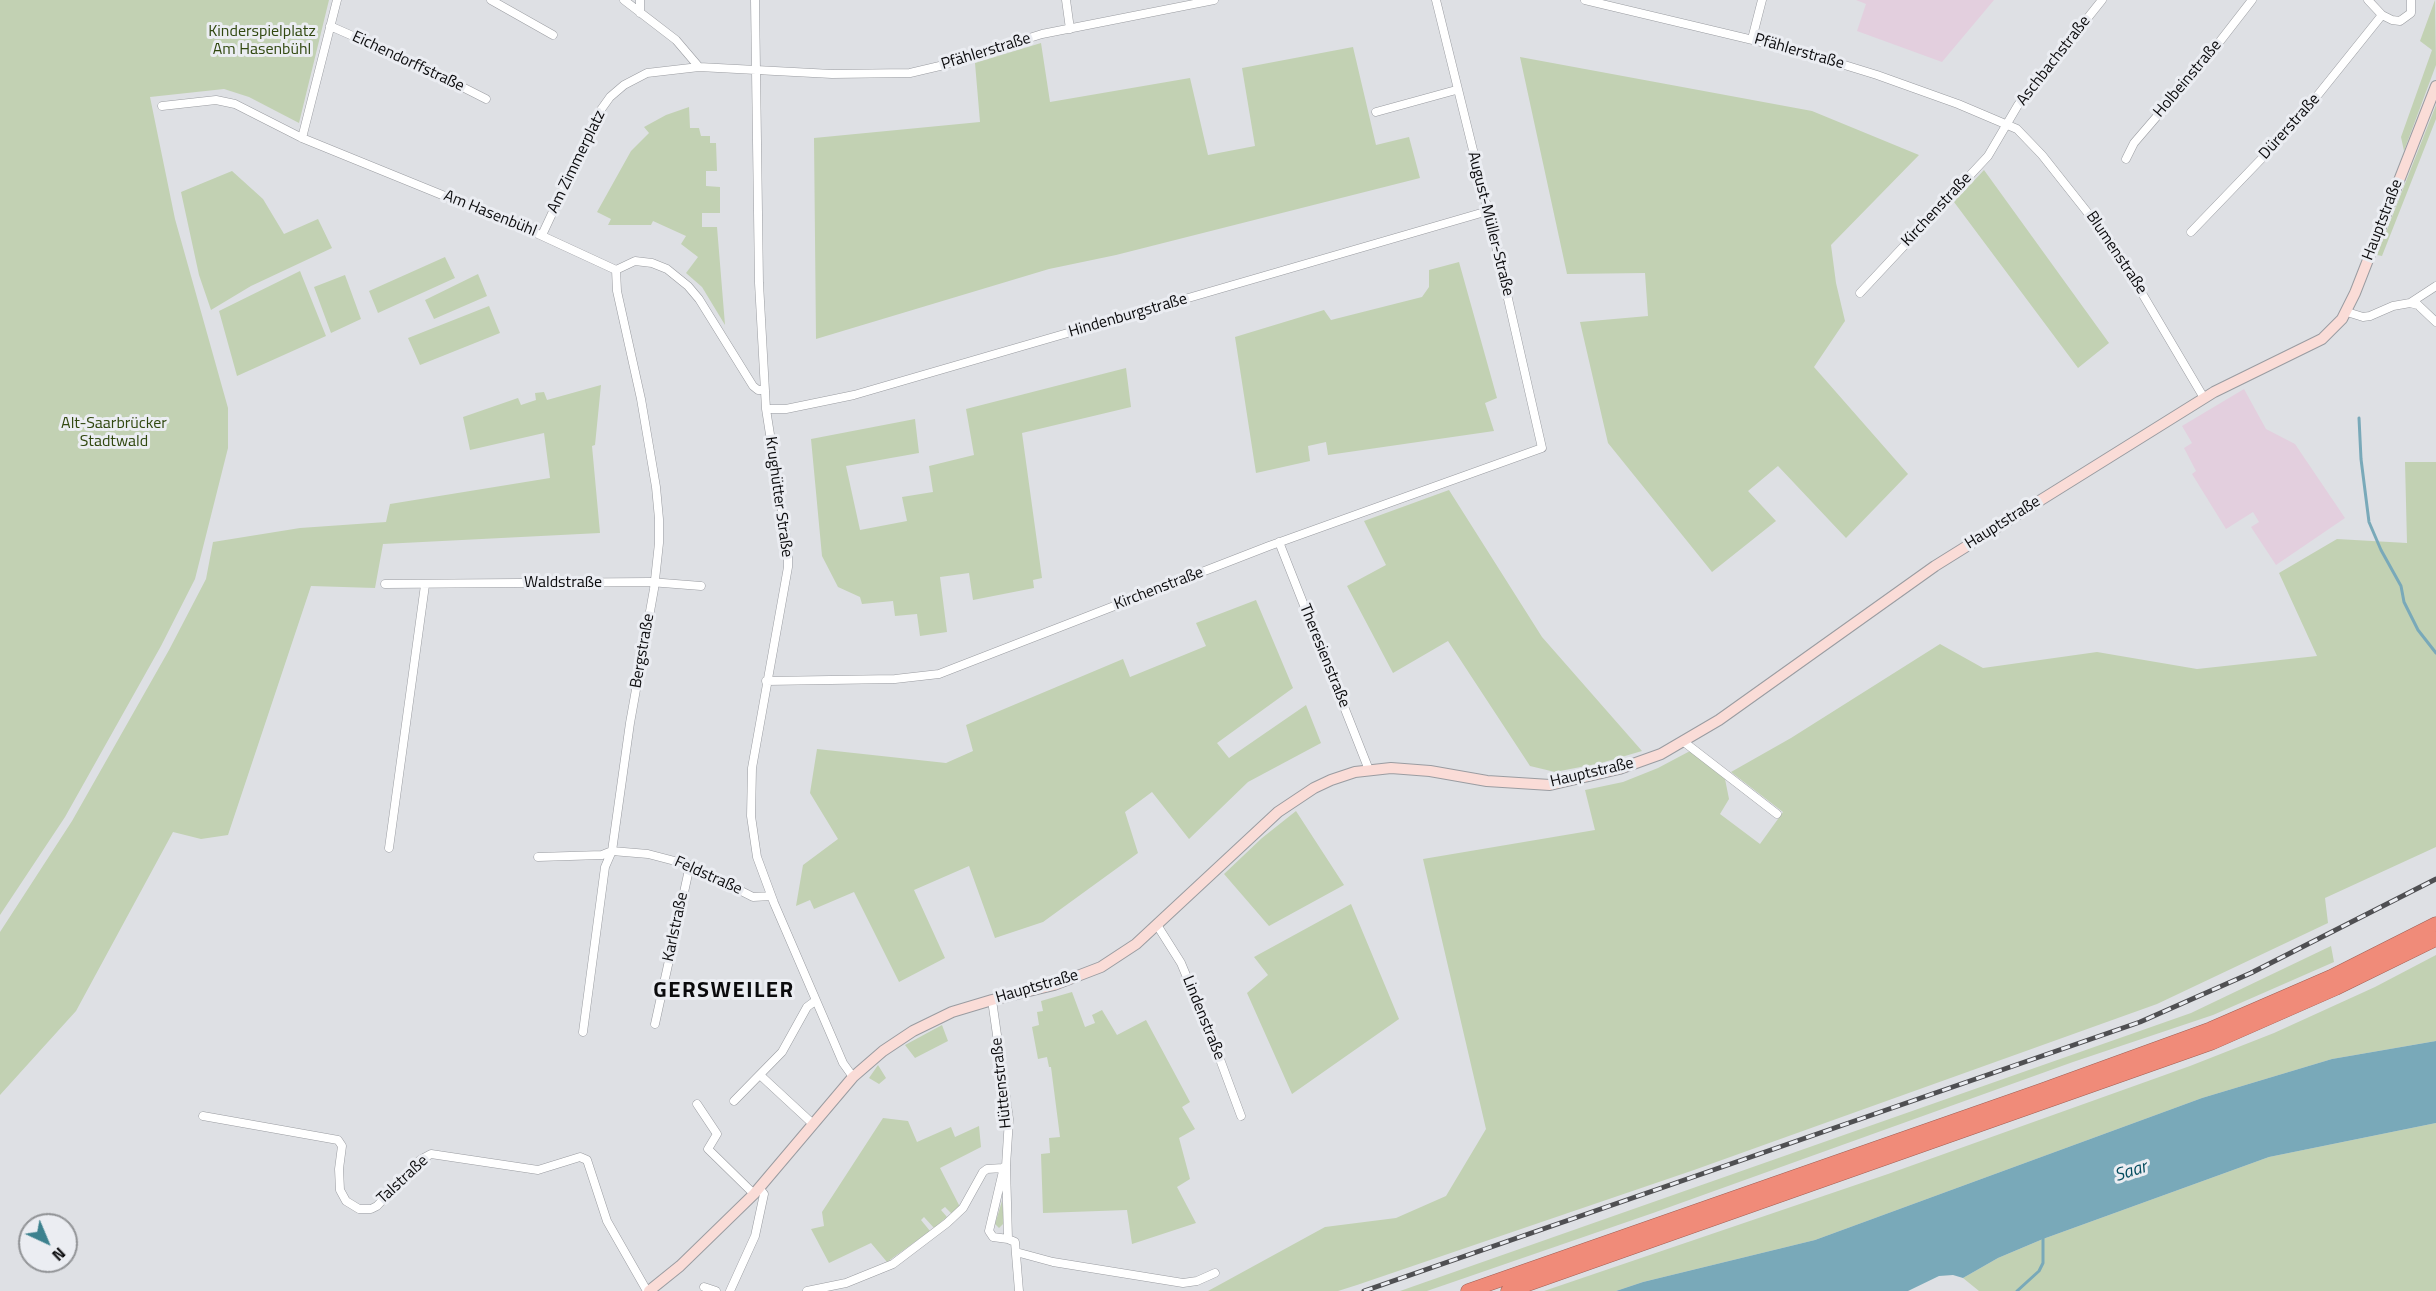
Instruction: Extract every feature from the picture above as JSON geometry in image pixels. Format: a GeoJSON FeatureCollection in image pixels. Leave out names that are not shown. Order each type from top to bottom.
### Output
{"type":"FeatureCollection","features":[{"type":"Feature","properties":{"kind":"highway"},"geometry":{"type":"LineString","coordinates":[[1468,1291],[2211,1029],[2331,977],[2436,924]]}},
{"type":"Feature","properties":{"kind":"highway"},"geometry":{"type":"LineString","coordinates":[[1508,1291],[2211,1043],[2326,993],[2436,941]]}},
{"type":"Feature","properties":{"kind":"main road","name":"Hauptstraße"},"geometry":{"type":"LineString","coordinates":[[648,1291],[680,1266],[756,1191],[854,1077],[877,1055],[912,1031],[952,1012],[992,999],[1054,985],[1101,967],[1136,944],[1278,812],[1330,780],[1369,770],[1391,768],[1419,770],[1487,782],[1550,785],[1630,766],[1684,742],[1719,720],[1935,566],[2204,398],[2322,339],[2338,325],[2347,312],[2436,86]]}},
{"type":"Feature","properties":{"kind":"street"},"geometry":{"type":"LineString","coordinates":[[302,138],[337,0]]}},
{"type":"Feature","properties":{"kind":"street"},"geometry":{"type":"LineString","coordinates":[[491,0],[553,35]]}},
{"type":"Feature","properties":{"kind":"street"},"geometry":{"type":"LineString","coordinates":[[624,0],[676,40],[699,67]]}},
{"type":"Feature","properties":{"kind":"street"},"geometry":{"type":"LineString","coordinates":[[640,0],[640,13]]}},
{"type":"Feature","properties":{"kind":"street","name":"Krughütter Straße"},"geometry":{"type":"LineString","coordinates":[[755,0],[759,283],[766,409],[788,549],[788,567],[752,768],[750,816],[757,857],[771,896],[843,1063],[854,1077]]}},
{"type":"Feature","properties":{"kind":"street"},"geometry":{"type":"LineString","coordinates":[[1066,0],[1070,29]]}},
{"type":"Feature","properties":{"kind":"street","name":"Pfählerstraße"},"geometry":{"type":"LineString","coordinates":[[755,70],[843,74],[910,73],[944,66],[1042,34],[1214,0]]}},
{"type":"Feature","properties":{"kind":"street","name":"August-Müller-Straße"},"geometry":{"type":"LineString","coordinates":[[1436,0],[1456,90],[1488,211],[1542,448]]}},
{"type":"Feature","properties":{"kind":"street","name":"Pfählerstraße"},"geometry":{"type":"LineString","coordinates":[[1585,0],[1752,39],[1876,75],[2008,123]]}},
{"type":"Feature","properties":{"kind":"street"},"geometry":{"type":"LineString","coordinates":[[1752,39],[1762,0]]}},
{"type":"Feature","properties":{"kind":"street","name":"Aschbachstraße"},"geometry":{"type":"LineString","coordinates":[[2008,123],[2018,105],[2102,0]]}},
{"type":"Feature","properties":{"kind":"street","name":"Holbeinstraße"},"geometry":{"type":"LineString","coordinates":[[2126,159],[2134,143],[2207,58],[2252,0]]}},
{"type":"Feature","properties":{"kind":"street"},"geometry":{"type":"LineString","coordinates":[[2368,0],[2382,15],[2400,21],[2411,13],[2413,5],[2411,0]]}},
{"type":"Feature","properties":{"kind":"street","name":"Dürerstraße"},"geometry":{"type":"LineString","coordinates":[[2191,232],[2293,126],[2382,15]]}},
{"type":"Feature","properties":{"kind":"street","name":"Eichendorffstraße"},"geometry":{"type":"LineString","coordinates":[[330,26],[419,65],[486,99]]}},
{"type":"Feature","properties":{"kind":"street","name":"Am Zimmerplatz"},"geometry":{"type":"LineString","coordinates":[[542,236],[600,111],[610,98],[631,81],[647,73],[699,67],[755,70]]}},
{"type":"Feature","properties":{"kind":"street"},"geometry":{"type":"LineString","coordinates":[[1376,112],[1456,90]]}},
{"type":"Feature","properties":{"kind":"street","name":"Am Hasenbühl"},"geometry":{"type":"LineString","coordinates":[[162,106],[216,100],[244,107],[302,138],[542,236],[616,270]]}},
{"type":"Feature","properties":{"kind":"street","name":"Kirchenstraße"},"geometry":{"type":"LineString","coordinates":[[1860,293],[1988,156],[2008,123]]}},
{"type":"Feature","properties":{"kind":"street","name":"Blumenstraße"},"geometry":{"type":"LineString","coordinates":[[2008,123],[2019,130],[2042,155],[2114,246],[2204,398]]}},
{"type":"Feature","properties":{"kind":"street","name":"Hindenburgstraße"},"geometry":{"type":"LineString","coordinates":[[766,409],[786,409],[854,395],[1488,211]]}},
{"type":"Feature","properties":{"kind":"street"},"geometry":{"type":"LineString","coordinates":[[616,270],[635,261],[644,261],[667,269],[682,280],[699,298],[753,387],[765,390]]}},
{"type":"Feature","properties":{"kind":"street","name":"Bergstraße"},"geometry":{"type":"LineString","coordinates":[[583,1032],[605,867],[612,851],[655,582],[660,519],[641,399],[617,291],[616,270]]}},
{"type":"Feature","properties":{"kind":"street"},"geometry":{"type":"LineString","coordinates":[[2410,303],[2436,286]]}},
{"type":"Feature","properties":{"kind":"street"},"geometry":{"type":"LineString","coordinates":[[2347,312],[2356,316],[2370,316],[2403,303],[2410,303],[2418,305],[2436,322]]}},
{"type":"Feature","properties":{"kind":"street","name":"Kirchenstraße"},"geometry":{"type":"LineString","coordinates":[[766,681],[895,680],[939,674],[1279,542],[1542,448]]}},
{"type":"Feature","properties":{"kind":"street","name":"Theresienstraße"},"geometry":{"type":"LineString","coordinates":[[1279,542],[1369,770]]}},
{"type":"Feature","properties":{"kind":"street","name":"Waldstraße"},"geometry":{"type":"LineString","coordinates":[[385,584],[655,582],[701,586]]}},
{"type":"Feature","properties":{"kind":"street"},"geometry":{"type":"LineString","coordinates":[[389,848],[424,585]]}},
{"type":"Feature","properties":{"kind":"street"},"geometry":{"type":"LineString","coordinates":[[1684,742],[1777,814]]}},
{"type":"Feature","properties":{"kind":"street","name":"Feldstraße"},"geometry":{"type":"LineString","coordinates":[[538,857],[602,855],[612,851],[648,854],[690,865],[753,897],[771,896]]}},
{"type":"Feature","properties":{"kind":"street","name":"Karlstraße"},"geometry":{"type":"LineString","coordinates":[[655,1024],[690,865]]}},
{"type":"Feature","properties":{"kind":"street","name":"Lindenstraße"},"geometry":{"type":"LineString","coordinates":[[1157,925],[1181,963],[1211,1035],[1240,1116]]}},
{"type":"Feature","properties":{"kind":"street","name":"Hüttenstraße"},"geometry":{"type":"LineString","coordinates":[[992,999],[1009,1119],[1005,1167],[1008,1239]]}},
{"type":"Feature","properties":{"kind":"street"},"geometry":{"type":"LineString","coordinates":[[734,1101],[782,1052],[807,1007],[815,1001]]}},
{"type":"Feature","properties":{"kind":"street"},"geometry":{"type":"LineString","coordinates":[[760,1075],[813,1124]]}},
{"type":"Feature","properties":{"kind":"street"},"geometry":{"type":"LineString","coordinates":[[697,1104],[717,1134],[708,1149],[756,1191],[764,1194],[755,1236],[730,1291]]}},
{"type":"Feature","properties":{"kind":"street","name":"Talstraße"},"geometry":{"type":"LineString","coordinates":[[203,1116],[338,1140],[342,1146],[339,1169],[340,1190],[346,1201],[359,1209],[371,1209],[382,1202],[420,1160],[431,1154],[538,1170],[580,1157],[587,1160],[607,1221],[648,1291]]}},
{"type":"Feature","properties":{"kind":"street"},"geometry":{"type":"LineString","coordinates":[[807,1291],[846,1283],[893,1264],[963,1208],[983,1172],[987,1169],[1005,1167]]}},
{"type":"Feature","properties":{"kind":"street","name":"Hüttenstraße"},"geometry":{"type":"LineString","coordinates":[[1005,1167],[989,1231],[993,1237],[1015,1242],[1020,1291]]}},
{"type":"Feature","properties":{"kind":"street"},"geometry":{"type":"LineString","coordinates":[[1016,1252],[1053,1262],[1184,1283],[1197,1281],[1215,1273]]}},
{"type":"Feature","properties":{"kind":"street"},"geometry":{"type":"LineString","coordinates":[[704,1287],[716,1291]]}},
{"type":"Feature","properties":{"kind":"shaded area"},"geometry":{"type":"Polygon","coordinates":[[[1856,0],[1994,0],[1942,62],[1857,31],[1866,4],[1856,0]]]}},
{"type":"Feature","properties":{"kind":"shaded area"},"geometry":{"type":"Polygon","coordinates":[[[2244,389],[2266,429],[2295,444],[2345,518],[2276,565],[2251,527],[2259,522],[2253,512],[2226,529],[2192,474],[2196,471],[2184,448],[2192,443],[2182,426],[2244,389]]]}},
{"type":"Feature","properties":{"kind":"green space","name":"Alt-Saarbrücker Stadtwald"},"geometry":{"type":"Polygon","coordinates":[[[0,0],[329,0],[299,123],[249,97],[224,89],[150,97],[175,219],[228,408],[228,448],[195,579],[161,646],[65,817],[0,915],[0,0]]]}},
{"type":"Feature","properties":{"kind":"green space"},"geometry":{"type":"Polygon","coordinates":[[[2435,0],[2436,65],[2404,151],[2401,137],[2432,50],[2420,41],[2435,0]]]}},
{"type":"Feature","properties":{"kind":"green space"},"geometry":{"type":"Polygon","coordinates":[[[1041,43],[1050,102],[1190,78],[1208,155],[1255,146],[1242,68],[1353,47],[1376,145],[1409,137],[1420,178],[1116,255],[1049,269],[816,339],[814,138],[980,122],[975,63],[1041,43]]]}},
{"type":"Feature","properties":{"kind":"green space"},"geometry":{"type":"Polygon","coordinates":[[[1520,57],[1812,111],[1919,155],[1831,245],[1836,283],[1845,321],[1814,367],[1908,474],[1846,538],[1778,466],[1748,491],[1776,521],[1712,572],[1608,443],[1580,322],[1648,316],[1645,273],[1567,274],[1520,57]]]}},
{"type":"Feature","properties":{"kind":"green space"},"geometry":{"type":"Polygon","coordinates":[[[2436,105],[2436,119],[2382,256],[2377,255],[2436,105]]]}},
{"type":"Feature","properties":{"kind":"green space"},"geometry":{"type":"Polygon","coordinates":[[[689,107],[690,128],[699,128],[701,136],[710,136],[710,143],[716,143],[717,171],[706,171],[706,186],[720,187],[720,213],[702,213],[702,227],[717,227],[725,325],[702,287],[686,273],[698,257],[681,244],[686,236],[653,221],[651,225],[608,225],[611,219],[597,212],[631,151],[649,133],[644,127],[666,115],[689,107]]]}},
{"type":"Feature","properties":{"kind":"green space"},"geometry":{"type":"Polygon","coordinates":[[[1984,170],[2109,343],[2078,368],[1954,202],[1984,170]]]}},
{"type":"Feature","properties":{"kind":"green space"},"geometry":{"type":"Polygon","coordinates":[[[232,171],[263,199],[284,234],[318,219],[332,248],[251,286],[211,310],[199,275],[181,192],[232,171]]]}},
{"type":"Feature","properties":{"kind":"green space"},"geometry":{"type":"Polygon","coordinates":[[[445,257],[455,278],[378,313],[369,291],[445,257]]]}},
{"type":"Feature","properties":{"kind":"green space"},"geometry":{"type":"Polygon","coordinates":[[[1459,262],[1497,398],[1485,403],[1494,431],[1328,455],[1326,442],[1308,446],[1310,461],[1256,473],[1235,337],[1324,310],[1331,320],[1422,297],[1429,287],[1429,270],[1459,262]]]}},
{"type":"Feature","properties":{"kind":"green space"},"geometry":{"type":"Polygon","coordinates":[[[300,271],[326,336],[237,376],[219,311],[300,271]]]}},
{"type":"Feature","properties":{"kind":"green space"},"geometry":{"type":"Polygon","coordinates":[[[478,274],[487,296],[434,319],[425,300],[478,274]]]}},
{"type":"Feature","properties":{"kind":"green space"},"geometry":{"type":"Polygon","coordinates":[[[345,275],[361,319],[331,333],[314,287],[345,275]]]}},
{"type":"Feature","properties":{"kind":"green space"},"geometry":{"type":"Polygon","coordinates":[[[489,306],[500,333],[420,365],[408,338],[489,306]]]}},
{"type":"Feature","properties":{"kind":"green space"},"geometry":{"type":"Polygon","coordinates":[[[1126,368],[1131,407],[1022,433],[1042,578],[1033,580],[1034,588],[973,600],[969,573],[940,577],[947,632],[920,636],[917,614],[895,616],[893,601],[862,604],[860,597],[838,587],[822,556],[811,439],[915,419],[919,453],[846,466],[860,530],[907,521],[902,497],[933,492],[929,466],[974,455],[966,409],[1126,368]]]}},
{"type":"Feature","properties":{"kind":"green space"},"geometry":{"type":"Polygon","coordinates":[[[601,385],[595,445],[592,446],[600,533],[383,544],[375,588],[311,586],[228,835],[201,839],[173,832],[76,1011],[0,1095],[0,932],[72,821],[169,650],[206,579],[213,542],[300,528],[386,522],[390,504],[550,478],[544,433],[470,450],[463,417],[518,398],[521,405],[536,400],[535,393],[544,392],[547,400],[601,385]]]}},
{"type":"Feature","properties":{"kind":"green space"},"geometry":{"type":"Polygon","coordinates":[[[2405,462],[2436,462],[2436,847],[2325,898],[2328,923],[2157,1004],[1694,1170],[1357,1285],[1338,1291],[1208,1291],[1325,1227],[1396,1218],[1446,1196],[1486,1129],[1423,859],[1595,830],[1585,790],[1623,782],[1658,768],[1690,751],[1725,779],[1729,799],[1720,814],[1760,844],[1783,812],[1731,772],[1791,738],[1940,644],[1983,668],[2097,652],[2197,669],[2317,656],[2279,573],[2337,539],[2407,543],[2405,462]]]}},
{"type":"Feature","properties":{"kind":"green space"},"geometry":{"type":"Polygon","coordinates":[[[1449,490],[1542,637],[1642,751],[1601,763],[1555,772],[1530,766],[1448,641],[1393,673],[1347,586],[1386,565],[1364,521],[1449,490]]]}},
{"type":"Feature","properties":{"kind":"green space"},"geometry":{"type":"Polygon","coordinates":[[[1256,600],[1293,688],[1217,743],[1229,758],[1306,705],[1321,743],[1248,782],[1189,839],[1152,792],[1125,812],[1138,853],[1043,922],[995,938],[969,866],[914,890],[945,958],[899,982],[854,892],[814,909],[810,900],[796,906],[803,865],[838,839],[810,793],[817,749],[946,763],[973,751],[966,725],[1123,659],[1130,677],[1206,646],[1196,623],[1256,600]]]}},
{"type":"Feature","properties":{"kind":"green space"},"geometry":{"type":"Polygon","coordinates":[[[1296,811],[1344,885],[1269,926],[1224,874],[1262,838],[1296,811]]]}},
{"type":"Feature","properties":{"kind":"green space"},"geometry":{"type":"Polygon","coordinates":[[[1351,904],[1399,1019],[1292,1094],[1247,993],[1268,975],[1254,957],[1351,904]]]}},
{"type":"Feature","properties":{"kind":"green space"},"geometry":{"type":"Polygon","coordinates":[[[2331,946],[2334,962],[2213,1015],[2073,1062],[1653,1213],[1427,1291],[1400,1291],[2191,1013],[2331,946]]]}},
{"type":"Feature","properties":{"kind":"green space"},"geometry":{"type":"Polygon","coordinates":[[[2436,955],[2436,1041],[2332,1059],[2202,1098],[1815,1240],[1643,1282],[1616,1291],[1544,1291],[1888,1174],[2190,1066],[2274,1033],[2375,987],[2436,955]]]}},
{"type":"Feature","properties":{"kind":"green space"},"geometry":{"type":"Polygon","coordinates":[[[1072,992],[1085,1027],[1095,1023],[1092,1015],[1102,1010],[1117,1035],[1146,1020],[1190,1102],[1182,1107],[1195,1129],[1179,1138],[1190,1179],[1177,1187],[1196,1223],[1132,1244],[1127,1210],[1043,1213],[1041,1154],[1050,1153],[1049,1138],[1060,1137],[1051,1067],[1049,1067],[1047,1057],[1038,1059],[1032,1027],[1039,1025],[1037,1012],[1043,1011],[1041,1001],[1072,992]]]}},
{"type":"Feature","properties":{"kind":"green space"},"geometry":{"type":"Polygon","coordinates":[[[942,1025],[948,1041],[915,1058],[905,1045],[942,1025]]]}},
{"type":"Feature","properties":{"kind":"green space"},"geometry":{"type":"Polygon","coordinates":[[[878,1065],[886,1078],[879,1084],[869,1078],[878,1065]]]}},
{"type":"Feature","properties":{"kind":"green space"},"geometry":{"type":"Polygon","coordinates":[[[883,1118],[908,1121],[917,1142],[951,1127],[955,1137],[979,1126],[981,1147],[940,1168],[960,1207],[952,1214],[945,1207],[941,1210],[947,1217],[934,1228],[924,1217],[921,1220],[930,1231],[887,1262],[871,1243],[829,1263],[811,1229],[824,1226],[822,1212],[883,1118]]]}},
{"type":"Feature","properties":{"kind":"green space"},"geometry":{"type":"Polygon","coordinates":[[[2436,1123],[2436,1291],[1979,1291],[1963,1278],[1998,1258],[2043,1239],[2269,1157],[2436,1123]]]}},
{"type":"Feature","properties":{"kind":"green space"},"geometry":{"type":"Polygon","coordinates":[[[1002,1201],[1004,1223],[999,1228],[995,1224],[1002,1201]]]}},
{"type":"Feature","properties":{"kind":"water","name":"Saar"},"geometry":{"type":"Polygon","coordinates":[[[2436,1041],[2436,1123],[2269,1157],[2043,1239],[1998,1258],[1963,1278],[1953,1275],[1939,1276],[1908,1291],[1616,1291],[1643,1282],[1815,1240],[2202,1098],[2332,1059],[2436,1041]]]}},
{"type":"Feature","properties":{"kind":"waterway"},"geometry":{"type":"LineString","coordinates":[[2359,418],[2361,459],[2369,522],[2401,586],[2404,602],[2418,630],[2436,653]]}},
{"type":"Feature","properties":{"kind":"waterway"},"geometry":{"type":"LineString","coordinates":[[2017,1291],[2039,1271],[2043,1263],[2043,1238]]}},
{"type":"Feature","properties":{"kind":"railway"},"geometry":{"type":"LineString","coordinates":[[1364,1291],[2140,1022],[2251,973],[2436,879]]}},
{"type":"Feature","properties":{"kind":"district","name":"GERSWEILER"},"geometry":{"type":"Point","coordinates":[724,992]}},
{"type":"Feature","properties":{"kind":"park label","name":"Kinderspielplatz Am Hasenbühl"},"geometry":{"type":"Point","coordinates":[262,41]}}]}
